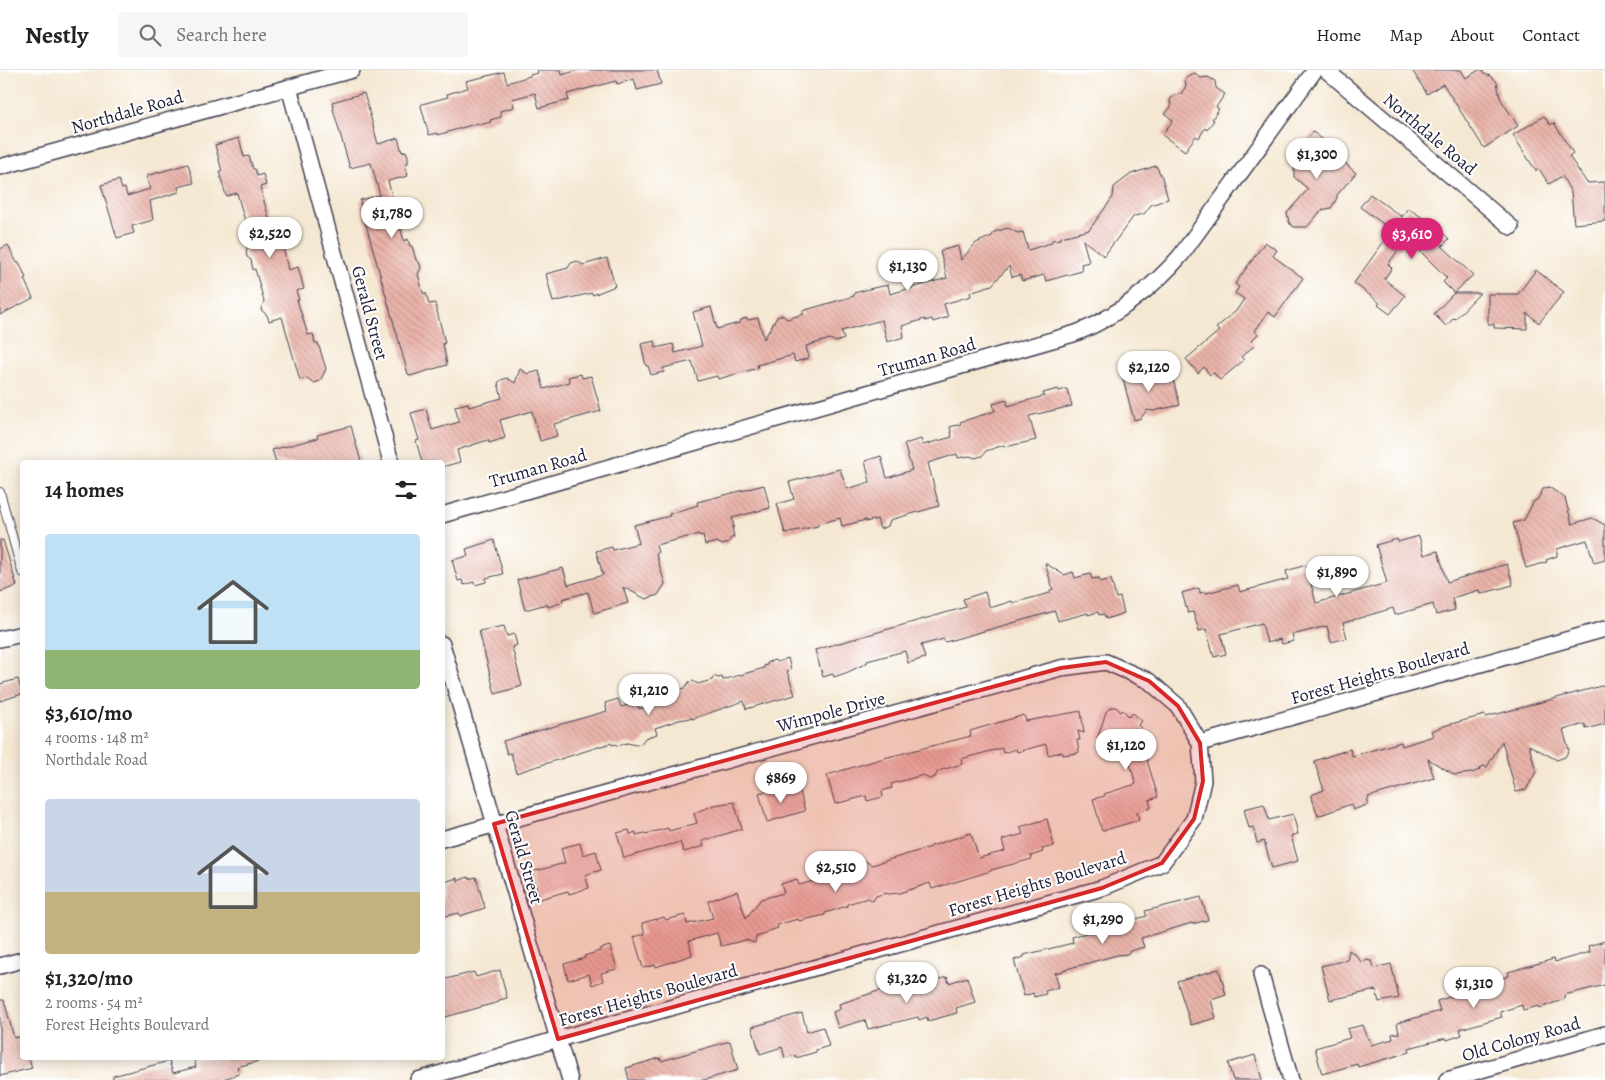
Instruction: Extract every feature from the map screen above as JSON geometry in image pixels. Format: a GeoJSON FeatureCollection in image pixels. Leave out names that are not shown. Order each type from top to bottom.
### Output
{"type":"FeatureCollection","features":[{"type":"Feature","properties":{"kind":"street","name":"Northdale Road"},"geometry":{"type":"LineString","coordinates":[[0,167],[352,70]]}},
{"type":"Feature","properties":{"kind":"street","name":"Truman Road"},"geometry":{"type":"LineString","coordinates":[[445,514],[1073,334],[1098,323],[1148,289],[1168,270],[1187,247],[1315,70]]}},
{"type":"Feature","properties":{"kind":"street","name":"Northdale Road"},"geometry":{"type":"LineString","coordinates":[[1326,70],[1510,227]]}},
{"type":"Feature","properties":{"kind":"street","name":"Gerald Street"},"geometry":{"type":"LineString","coordinates":[[289,87],[390,460]]}},
{"type":"Feature","properties":{"kind":"street","name":"Forest Heights Boulevard"},"geometry":{"type":"LineString","coordinates":[[418,1080],[558,1039],[1102,888],[1162,864],[1194,819],[1203,781],[1200,743],[1605,629]]}},
{"type":"Feature","properties":{"kind":"street"},"geometry":{"type":"LineString","coordinates":[[0,639],[20,634]]}},
{"type":"Feature","properties":{"kind":"street","name":"Gerald Street"},"geometry":{"type":"LineString","coordinates":[[445,654],[570,1080]]}},
{"type":"Feature","properties":{"kind":"street","name":"Wimpole Drive"},"geometry":{"type":"LineString","coordinates":[[445,838],[1061,668],[1106,662],[1149,681],[1178,706],[1200,743]]}},
{"type":"Feature","properties":{"kind":"street"},"geometry":{"type":"LineString","coordinates":[[0,966],[20,961]]}},
{"type":"Feature","properties":{"kind":"street"},"geometry":{"type":"LineString","coordinates":[[1261,975],[1291,1080]]}},
{"type":"Feature","properties":{"kind":"street","name":"Old Colony Road"},"geometry":{"type":"LineString","coordinates":[[1447,1080],[1605,1034]]}},
{"type":"Feature","properties":{"kind":"lane"},"geometry":{"type":"LineString","coordinates":[[0,492],[20,565]]}},
{"type":"Feature","properties":{"kind":"highlighted area"},"geometry":{"type":"Polygon","coordinates":[[[1106,662],[1149,681],[1178,706],[1200,743],[1203,781],[1194,819],[1162,863],[1102,888],[558,1039],[494,824],[1061,668],[1106,662]]]}},
{"type":"Feature","properties":{"kind":"building"},"geometry":{"type":"Polygon","coordinates":[[[537,70],[561,70],[562,75],[578,70],[657,70],[661,84],[637,90],[634,79],[617,84],[616,81],[567,94],[569,100],[539,108],[535,93],[512,99],[514,107],[500,111],[501,117],[490,120],[491,122],[479,125],[478,123],[438,135],[438,133],[429,135],[422,104],[448,97],[447,94],[468,88],[466,81],[504,72],[507,83],[538,73],[537,70]]]}},
{"type":"Feature","properties":{"kind":"building"},"geometry":{"type":"Polygon","coordinates":[[[1412,70],[1461,70],[1466,78],[1482,70],[1484,74],[1491,76],[1497,82],[1500,98],[1518,126],[1484,148],[1443,84],[1427,94],[1412,70]]]}},
{"type":"Feature","properties":{"kind":"building"},"geometry":{"type":"Polygon","coordinates":[[[1195,73],[1201,78],[1208,77],[1215,81],[1216,88],[1225,94],[1216,107],[1219,109],[1207,130],[1205,128],[1199,138],[1196,136],[1185,151],[1162,135],[1173,120],[1165,114],[1171,107],[1170,100],[1174,95],[1181,94],[1186,86],[1185,80],[1189,75],[1195,73]]]}},
{"type":"Feature","properties":{"kind":"building"},"geometry":{"type":"Polygon","coordinates":[[[364,93],[378,144],[398,138],[402,152],[406,151],[408,156],[408,163],[405,164],[408,176],[388,181],[404,241],[408,239],[416,260],[419,262],[421,268],[418,274],[423,293],[426,293],[429,304],[435,303],[445,343],[443,343],[447,365],[410,376],[361,207],[360,200],[380,195],[371,163],[350,168],[333,109],[332,102],[364,93]]]}},
{"type":"Feature","properties":{"kind":"building"},"geometry":{"type":"Polygon","coordinates":[[[1544,116],[1550,125],[1554,123],[1573,153],[1569,156],[1587,183],[1605,182],[1605,221],[1574,224],[1571,192],[1562,176],[1549,184],[1539,169],[1536,171],[1513,135],[1544,116]]]}},
{"type":"Feature","properties":{"kind":"building"},"geometry":{"type":"Polygon","coordinates":[[[1313,132],[1330,145],[1335,151],[1334,153],[1356,173],[1337,195],[1331,208],[1322,210],[1307,227],[1294,227],[1289,223],[1287,213],[1308,189],[1294,177],[1294,162],[1290,158],[1297,150],[1297,147],[1304,143],[1313,132]]]}},
{"type":"Feature","properties":{"kind":"building"},"geometry":{"type":"Polygon","coordinates":[[[239,138],[244,157],[249,156],[257,176],[263,174],[266,185],[260,187],[272,229],[279,227],[288,270],[298,267],[304,289],[296,291],[299,300],[297,300],[308,335],[313,334],[315,343],[318,343],[326,369],[320,381],[314,383],[307,378],[300,380],[282,317],[269,321],[267,315],[261,310],[264,301],[255,269],[253,270],[251,260],[247,257],[246,252],[250,239],[237,193],[226,196],[219,171],[222,171],[215,145],[239,138]]]}},
{"type":"Feature","properties":{"kind":"building"},"geometry":{"type":"Polygon","coordinates":[[[188,164],[194,183],[178,187],[179,192],[150,201],[153,220],[132,226],[134,233],[117,238],[101,185],[119,180],[122,189],[125,188],[127,196],[150,189],[146,176],[188,164]]]}},
{"type":"Feature","properties":{"kind":"building"},"geometry":{"type":"Polygon","coordinates":[[[1156,166],[1162,177],[1168,199],[1151,205],[1144,214],[1134,216],[1104,256],[1083,240],[1089,262],[1081,264],[1082,271],[1046,281],[1044,275],[1022,281],[1020,275],[1012,277],[1009,266],[992,285],[970,292],[971,296],[944,304],[948,317],[933,322],[932,319],[925,321],[925,319],[902,326],[904,337],[887,342],[882,320],[841,331],[844,339],[836,342],[830,339],[806,346],[809,358],[795,362],[793,355],[757,365],[758,368],[718,379],[717,376],[698,381],[692,361],[663,368],[664,372],[651,375],[648,366],[646,366],[641,344],[655,341],[656,348],[673,344],[675,353],[702,346],[693,312],[711,307],[717,329],[739,323],[746,318],[749,320],[758,318],[764,339],[777,317],[782,315],[787,319],[804,314],[802,311],[854,296],[854,293],[873,288],[888,285],[890,294],[947,278],[940,251],[958,246],[961,260],[976,243],[992,236],[994,232],[1008,228],[1018,233],[1023,232],[1028,250],[1051,243],[1052,240],[1061,239],[1061,237],[1089,230],[1113,197],[1114,187],[1131,174],[1156,166]]]}},
{"type":"Feature","properties":{"kind":"building"},"geometry":{"type":"Polygon","coordinates":[[[1370,194],[1402,217],[1408,208],[1430,223],[1431,221],[1449,239],[1442,246],[1473,275],[1454,293],[1443,282],[1447,278],[1407,238],[1388,264],[1392,268],[1384,279],[1405,296],[1390,314],[1378,305],[1380,303],[1354,283],[1392,230],[1360,207],[1370,194]]]}},
{"type":"Feature","properties":{"kind":"building"},"geometry":{"type":"Polygon","coordinates":[[[1265,242],[1277,250],[1273,256],[1303,278],[1275,317],[1268,312],[1255,331],[1258,334],[1251,341],[1255,345],[1241,357],[1244,360],[1220,380],[1214,373],[1210,375],[1204,367],[1198,373],[1186,359],[1219,331],[1216,328],[1236,311],[1244,299],[1235,293],[1239,287],[1235,284],[1265,242]]]}},
{"type":"Feature","properties":{"kind":"building"},"geometry":{"type":"Polygon","coordinates":[[[8,245],[17,263],[19,262],[26,278],[24,279],[33,298],[0,315],[0,249],[8,245]]]}},
{"type":"Feature","properties":{"kind":"building"},"geometry":{"type":"Polygon","coordinates":[[[607,258],[615,286],[593,295],[592,293],[553,302],[546,274],[568,268],[571,263],[577,261],[583,265],[607,258]]]}},
{"type":"Feature","properties":{"kind":"building"},"geometry":{"type":"Polygon","coordinates":[[[1536,270],[1564,292],[1539,323],[1527,313],[1527,329],[1494,328],[1494,324],[1488,324],[1488,294],[1518,294],[1536,270]]]}},
{"type":"Feature","properties":{"kind":"building"},"geometry":{"type":"Polygon","coordinates":[[[1454,293],[1480,293],[1446,326],[1434,314],[1454,293]]]}},
{"type":"Feature","properties":{"kind":"building"},"geometry":{"type":"Polygon","coordinates":[[[1138,367],[1143,384],[1172,376],[1180,405],[1153,411],[1147,410],[1141,418],[1134,420],[1121,372],[1138,367]]]}},
{"type":"Feature","properties":{"kind":"building"},"geometry":{"type":"Polygon","coordinates":[[[520,369],[528,374],[539,371],[544,389],[570,382],[568,377],[581,374],[582,378],[591,376],[601,411],[554,424],[557,436],[540,441],[532,411],[500,420],[505,438],[489,443],[488,440],[457,450],[460,462],[445,466],[445,460],[421,460],[416,441],[419,440],[411,413],[426,409],[432,430],[459,422],[455,406],[468,403],[469,407],[502,398],[498,383],[507,378],[515,383],[520,369]]]}},
{"type":"Feature","properties":{"kind":"building"},"geometry":{"type":"Polygon","coordinates":[[[1058,389],[1059,391],[1067,389],[1072,406],[1029,416],[1036,440],[1005,447],[1004,445],[986,451],[982,456],[975,458],[970,456],[958,458],[957,454],[928,463],[939,506],[890,520],[888,526],[880,529],[877,519],[842,526],[840,518],[818,524],[818,526],[785,533],[777,504],[794,499],[789,482],[840,469],[847,489],[870,482],[865,461],[881,456],[887,478],[912,470],[904,444],[921,439],[923,445],[952,437],[950,427],[995,411],[993,404],[1007,400],[1008,406],[1044,396],[1043,393],[1058,389]]]}},
{"type":"Feature","properties":{"kind":"building"},"geometry":{"type":"Polygon","coordinates":[[[351,426],[360,460],[275,460],[272,450],[318,438],[317,435],[351,426]]]}},
{"type":"Feature","properties":{"kind":"building"},"geometry":{"type":"Polygon","coordinates":[[[764,485],[770,508],[732,518],[734,537],[728,543],[722,545],[717,542],[705,545],[703,535],[700,536],[699,534],[656,545],[658,553],[656,554],[665,584],[658,595],[646,599],[623,587],[628,603],[594,613],[588,592],[562,599],[563,602],[548,607],[547,604],[525,610],[517,580],[563,568],[568,585],[603,575],[596,551],[612,547],[613,550],[639,543],[634,525],[670,516],[669,514],[698,505],[697,502],[764,485]]]}},
{"type":"Feature","properties":{"kind":"building"},"geometry":{"type":"Polygon","coordinates":[[[1549,487],[1565,498],[1572,524],[1592,518],[1605,525],[1605,560],[1594,563],[1587,540],[1557,549],[1557,556],[1546,560],[1547,562],[1526,568],[1513,523],[1524,520],[1543,489],[1549,487]]]}},
{"type":"Feature","properties":{"kind":"building"},"geometry":{"type":"Polygon","coordinates":[[[1419,536],[1424,555],[1438,551],[1447,582],[1507,564],[1513,585],[1480,594],[1479,590],[1452,598],[1455,610],[1436,615],[1433,604],[1395,615],[1393,608],[1343,623],[1347,638],[1331,642],[1327,626],[1292,635],[1294,641],[1282,644],[1280,639],[1267,643],[1262,623],[1221,634],[1226,654],[1214,657],[1206,629],[1199,631],[1193,612],[1188,613],[1182,593],[1199,588],[1200,593],[1206,593],[1238,585],[1240,592],[1288,579],[1286,571],[1306,565],[1316,603],[1387,583],[1376,545],[1397,539],[1398,542],[1419,536]]]}},
{"type":"Feature","properties":{"kind":"building"},"geometry":{"type":"Polygon","coordinates":[[[0,540],[3,540],[17,586],[0,592],[0,540]]]}},
{"type":"Feature","properties":{"kind":"building"},"geometry":{"type":"Polygon","coordinates":[[[494,540],[503,574],[486,578],[486,582],[475,585],[474,582],[464,585],[462,580],[458,581],[452,560],[468,556],[466,549],[494,540]]]}},
{"type":"Feature","properties":{"kind":"building"},"geometry":{"type":"Polygon","coordinates":[[[1045,563],[1064,575],[1073,572],[1075,578],[1090,574],[1092,579],[1099,578],[1100,582],[1111,579],[1116,598],[1120,597],[1124,613],[1106,619],[1104,614],[1099,615],[1098,612],[1088,615],[1088,613],[1058,621],[1055,611],[945,642],[944,639],[921,645],[925,658],[908,663],[905,651],[867,661],[867,663],[834,677],[833,674],[823,677],[815,650],[966,607],[963,599],[985,592],[990,608],[1050,593],[1050,590],[1053,589],[1045,563]]]}},
{"type":"Feature","properties":{"kind":"building"},"geometry":{"type":"Polygon","coordinates":[[[504,626],[507,636],[514,634],[517,645],[512,647],[522,686],[495,694],[479,631],[504,626]]]}},
{"type":"Feature","properties":{"kind":"building"},"geometry":{"type":"Polygon","coordinates":[[[788,658],[791,670],[787,671],[795,695],[746,709],[744,701],[692,719],[679,720],[655,728],[657,734],[645,738],[641,744],[627,743],[617,746],[611,743],[516,773],[511,753],[507,754],[503,741],[607,711],[605,703],[618,699],[621,707],[637,702],[639,709],[663,702],[661,695],[685,688],[689,682],[693,681],[698,684],[712,680],[714,676],[722,677],[723,680],[764,668],[768,662],[775,660],[777,662],[788,658]]]}},
{"type":"Feature","properties":{"kind":"building"},"geometry":{"type":"Polygon","coordinates":[[[18,679],[20,695],[0,701],[0,684],[18,679]]]}},
{"type":"Feature","properties":{"kind":"building"},"geometry":{"type":"Polygon","coordinates":[[[1605,685],[1605,724],[1586,729],[1585,724],[1563,730],[1569,750],[1565,757],[1557,760],[1529,745],[1536,772],[1526,790],[1516,792],[1502,741],[1487,767],[1483,766],[1472,773],[1455,775],[1428,759],[1434,778],[1368,797],[1369,804],[1353,810],[1351,804],[1318,816],[1311,795],[1324,790],[1314,761],[1350,749],[1352,756],[1401,742],[1402,746],[1433,736],[1431,731],[1447,725],[1485,715],[1486,717],[1605,685]]]}},
{"type":"Feature","properties":{"kind":"building"},"geometry":{"type":"Polygon","coordinates":[[[1111,707],[1116,707],[1121,712],[1123,710],[1129,717],[1133,713],[1142,721],[1138,725],[1143,730],[1148,749],[1144,750],[1158,797],[1149,800],[1151,808],[1137,812],[1139,820],[1102,831],[1093,799],[1136,784],[1127,755],[1120,757],[1118,750],[1112,752],[1105,746],[1106,739],[1098,737],[1106,712],[1111,707]]]}},
{"type":"Feature","properties":{"kind":"building"},"geometry":{"type":"Polygon","coordinates":[[[1081,711],[1084,733],[1078,731],[1080,740],[1077,740],[1078,753],[1063,755],[1062,752],[1048,755],[1046,744],[1017,752],[1016,749],[1003,753],[1002,748],[961,759],[962,764],[938,771],[935,777],[929,779],[923,775],[891,784],[892,788],[882,791],[883,797],[867,801],[866,796],[835,804],[827,775],[884,758],[971,736],[970,731],[1024,715],[1026,721],[1081,711]]]}},
{"type":"Feature","properties":{"kind":"building"},"geometry":{"type":"Polygon","coordinates":[[[799,788],[805,811],[767,822],[759,793],[774,789],[776,795],[799,788]]]}},
{"type":"Feature","properties":{"kind":"building"},"geometry":{"type":"Polygon","coordinates":[[[734,802],[742,829],[702,841],[704,846],[684,852],[680,842],[624,858],[617,833],[629,830],[630,834],[636,832],[636,835],[668,828],[669,831],[697,823],[694,813],[714,805],[734,802]]]}},
{"type":"Feature","properties":{"kind":"building"},"geometry":{"type":"Polygon","coordinates":[[[1264,804],[1269,820],[1293,814],[1298,834],[1291,836],[1298,861],[1272,868],[1264,841],[1257,843],[1253,827],[1249,828],[1244,809],[1264,804]]]}},
{"type":"Feature","properties":{"kind":"building"},"geometry":{"type":"Polygon","coordinates":[[[1047,819],[1054,846],[1042,849],[1043,852],[1031,856],[1032,859],[932,889],[930,883],[900,893],[886,893],[876,896],[873,901],[868,898],[847,904],[847,906],[825,913],[825,915],[799,921],[798,919],[777,925],[778,928],[756,937],[755,943],[746,940],[721,946],[717,933],[689,941],[692,955],[656,967],[655,965],[643,968],[634,937],[645,934],[642,923],[664,917],[666,920],[685,915],[687,924],[713,918],[708,901],[737,891],[746,918],[761,899],[784,893],[781,884],[797,879],[799,885],[842,873],[851,878],[856,866],[860,865],[863,860],[872,865],[971,833],[979,858],[1005,851],[1002,840],[1023,834],[1020,827],[1047,819]]]}},
{"type":"Feature","properties":{"kind":"building"},"geometry":{"type":"Polygon","coordinates":[[[580,843],[583,855],[596,851],[601,870],[585,875],[589,888],[569,894],[568,891],[540,899],[532,872],[565,863],[561,848],[580,843]]]}},
{"type":"Feature","properties":{"kind":"building"},"geometry":{"type":"Polygon","coordinates":[[[468,877],[469,879],[476,877],[485,908],[460,916],[459,913],[445,916],[445,882],[457,878],[458,881],[468,877]]]}},
{"type":"Feature","properties":{"kind":"building"},"geometry":{"type":"Polygon","coordinates":[[[1201,897],[1208,920],[1141,938],[1144,947],[1130,951],[1127,954],[1117,955],[1055,973],[1059,987],[1045,991],[1046,994],[1034,997],[1033,993],[1024,996],[1014,960],[1024,957],[1024,955],[1073,943],[1072,937],[1147,916],[1145,911],[1201,897]]]}},
{"type":"Feature","properties":{"kind":"building"},"geometry":{"type":"Polygon","coordinates":[[[1605,941],[1605,985],[1564,995],[1565,999],[1540,1008],[1539,1006],[1523,1010],[1522,1005],[1500,1012],[1502,1017],[1460,1029],[1462,1035],[1409,1048],[1410,1052],[1358,1067],[1357,1064],[1322,1074],[1315,1048],[1350,1038],[1347,1029],[1363,1025],[1371,1045],[1393,1039],[1392,1034],[1399,1033],[1397,1023],[1440,1011],[1437,1001],[1465,992],[1464,990],[1509,976],[1508,972],[1554,959],[1555,962],[1590,952],[1588,946],[1605,941]]]}},
{"type":"Feature","properties":{"kind":"building"},"geometry":{"type":"Polygon","coordinates":[[[610,946],[617,969],[601,973],[603,981],[592,985],[589,974],[568,980],[564,964],[585,958],[584,956],[610,946]]]}},
{"type":"Feature","properties":{"kind":"building"},"geometry":{"type":"Polygon","coordinates":[[[1349,950],[1361,962],[1372,961],[1374,968],[1391,964],[1399,998],[1379,1002],[1376,990],[1330,1000],[1321,966],[1347,960],[1349,950]]]}},
{"type":"Feature","properties":{"kind":"building"},"geometry":{"type":"Polygon","coordinates":[[[1219,969],[1226,995],[1211,1000],[1216,1018],[1191,1025],[1177,981],[1219,969]]]}},
{"type":"Feature","properties":{"kind":"building"},"geometry":{"type":"Polygon","coordinates":[[[500,970],[507,998],[445,1017],[445,979],[474,972],[476,977],[500,970]]]}},
{"type":"Feature","properties":{"kind":"building"},"geometry":{"type":"Polygon","coordinates":[[[947,977],[949,983],[967,977],[975,1002],[956,1008],[957,1013],[928,1021],[927,1017],[919,1020],[918,1017],[868,1029],[865,1020],[838,1028],[833,1012],[840,1009],[839,1004],[887,988],[888,990],[898,987],[899,991],[921,984],[921,982],[947,977]]]}},
{"type":"Feature","properties":{"kind":"building"},"geometry":{"type":"Polygon","coordinates":[[[0,1000],[4,1000],[14,1038],[20,1036],[20,1060],[30,1060],[32,1068],[0,1076],[0,1000]]]}},
{"type":"Feature","properties":{"kind":"building"},"geometry":{"type":"Polygon","coordinates":[[[802,1013],[807,1032],[823,1027],[829,1046],[796,1058],[795,1055],[785,1058],[782,1047],[760,1054],[752,1027],[802,1013]]]}},
{"type":"Feature","properties":{"kind":"building"},"geometry":{"type":"Polygon","coordinates":[[[730,1041],[738,1070],[704,1080],[629,1080],[626,1068],[660,1058],[661,1061],[730,1041]]]}},
{"type":"Feature","properties":{"kind":"building"},"geometry":{"type":"Polygon","coordinates":[[[1255,1055],[1262,1080],[1233,1080],[1228,1063],[1255,1055]]]}},
{"type":"Feature","properties":{"kind":"building"},"geometry":{"type":"Polygon","coordinates":[[[194,1060],[259,1061],[237,1067],[239,1074],[220,1080],[113,1080],[113,1076],[169,1061],[173,1073],[196,1067],[194,1060]]]}}]}
